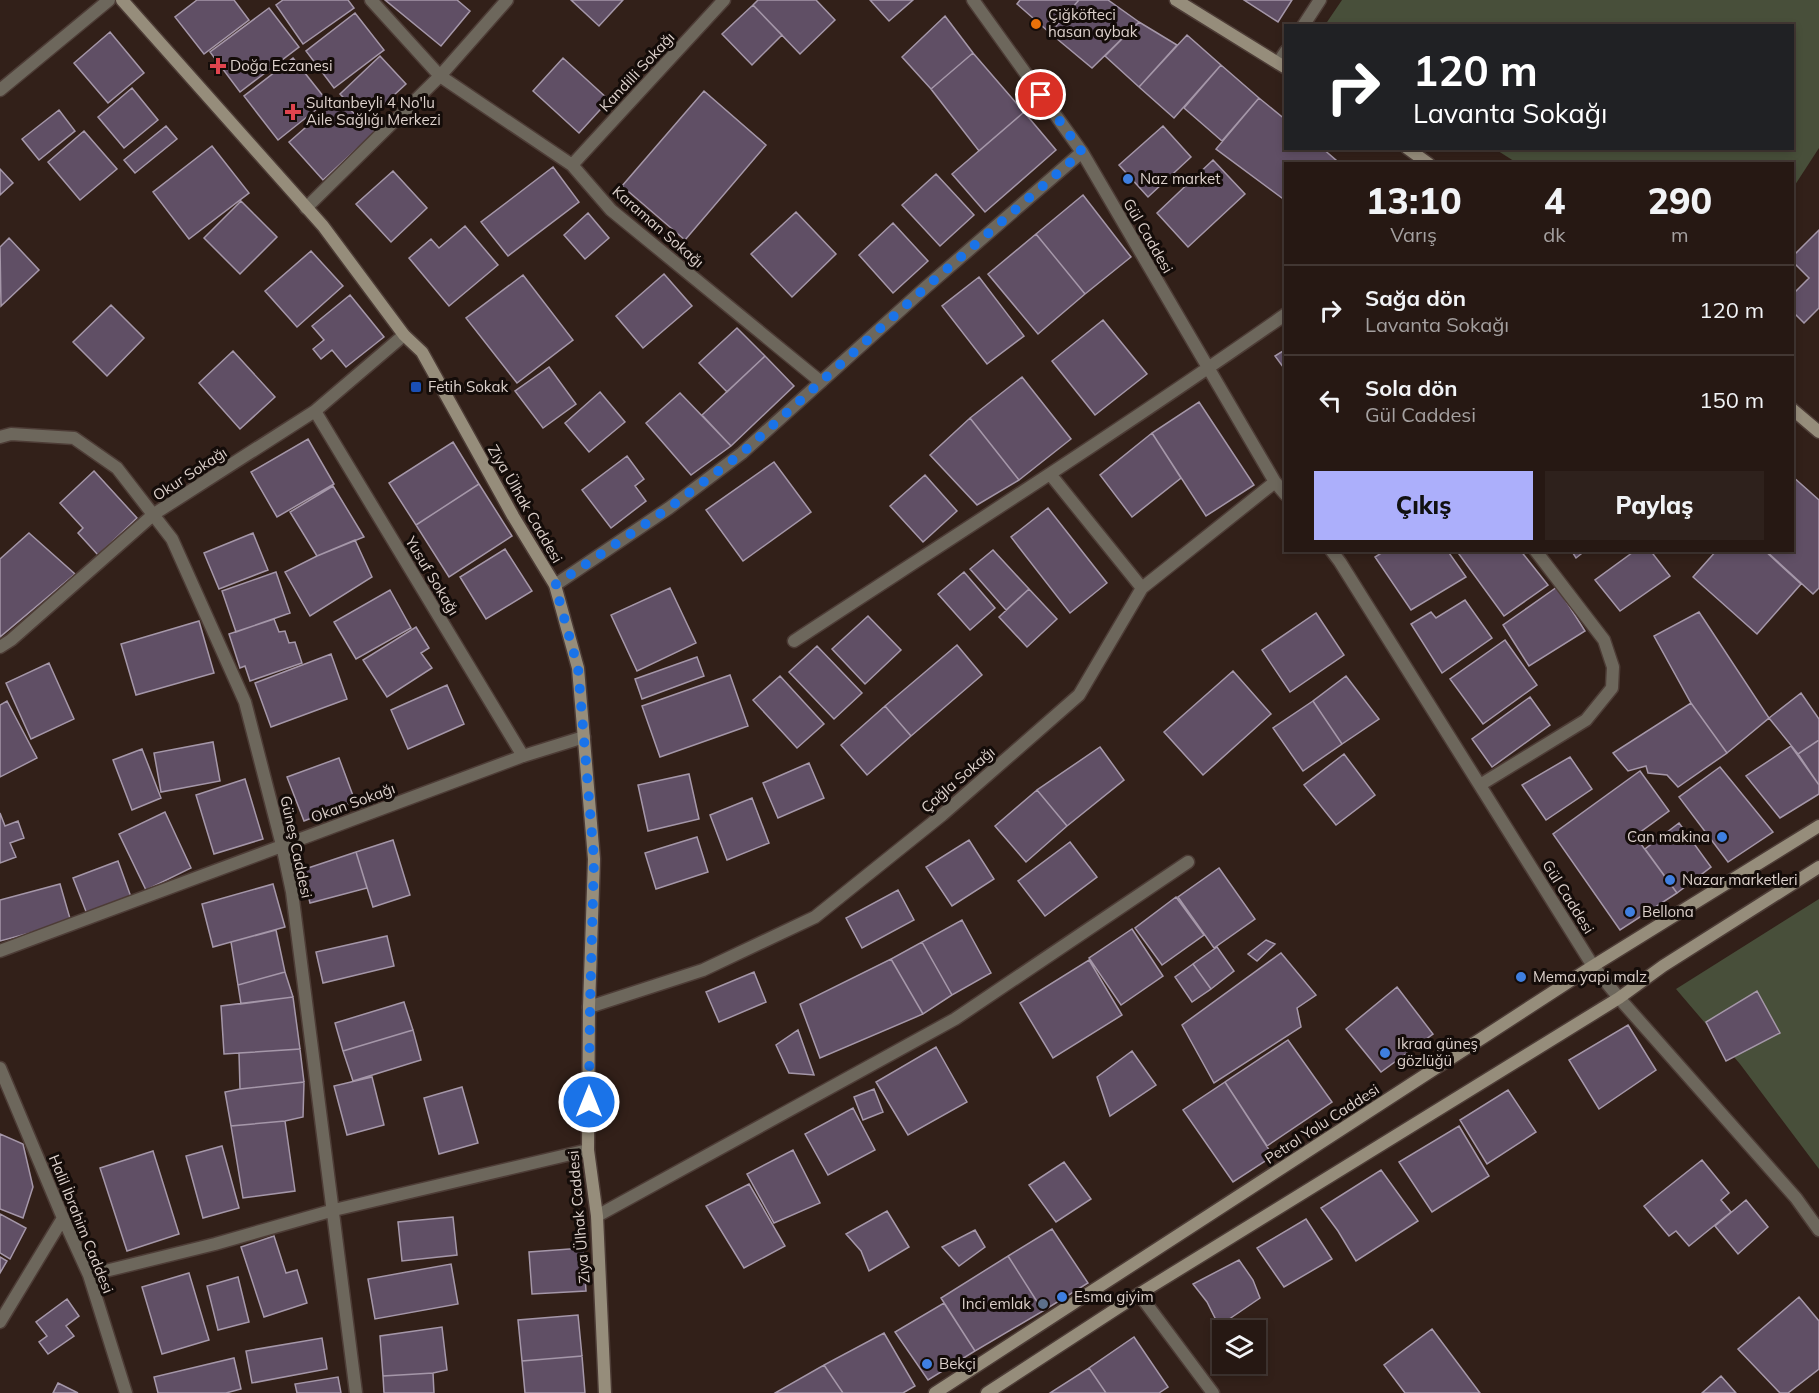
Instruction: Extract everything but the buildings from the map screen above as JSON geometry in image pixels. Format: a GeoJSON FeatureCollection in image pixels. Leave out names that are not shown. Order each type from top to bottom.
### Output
{"type":"FeatureCollection","features":[{"type":"Feature","properties":{"kind":"main road","name":"Ziya Ülhak Caddesi"},"geometry":{"type":"LineString","coordinates":[[122,0],[323,226],[404,335],[422,352],[513,516],[555,585],[578,668],[594,859],[588,1150],[597,1216],[605,1393]]}},
{"type":"Feature","properties":{"kind":"main road"},"geometry":{"type":"LineString","coordinates":[[1176,0],[1282,65]]}},
{"type":"Feature","properties":{"kind":"main road"},"geometry":{"type":"LineString","coordinates":[[1410,150],[1426,162]]}},
{"type":"Feature","properties":{"kind":"main road"},"geometry":{"type":"LineString","coordinates":[[1794,412],[1819,432]]}},
{"type":"Feature","properties":{"kind":"main road","name":"Petrol Yolu Caddesi"},"geometry":{"type":"LineString","coordinates":[[935,1393],[1593,966],[1819,826]]}},
{"type":"Feature","properties":{"kind":"main road"},"geometry":{"type":"LineString","coordinates":[[987,1393],[1139,1294],[1619,998],[1663,966],[1819,867]]}},
{"type":"Feature","properties":{"kind":"street"},"geometry":{"type":"LineString","coordinates":[[0,90],[109,0]]}},
{"type":"Feature","properties":{"kind":"street","name":"Karaman Sokağı"},"geometry":{"type":"LineString","coordinates":[[371,0],[440,76],[572,165],[611,210],[821,382]]}},
{"type":"Feature","properties":{"kind":"street"},"geometry":{"type":"LineString","coordinates":[[306,208],[440,76],[507,0]]}},
{"type":"Feature","properties":{"kind":"street","name":"Kandilli Sokağı"},"geometry":{"type":"LineString","coordinates":[[572,165],[724,0]]}},
{"type":"Feature","properties":{"kind":"street","name":"Gül Caddesi"},"geometry":{"type":"LineString","coordinates":[[973,0],[1082,152],[1275,482],[1284,493]]}},
{"type":"Feature","properties":{"kind":"street"},"geometry":{"type":"LineString","coordinates":[[1304,24],[1320,0]]}},
{"type":"Feature","properties":{"kind":"street"},"geometry":{"type":"LineString","coordinates":[[555,585],[669,508],[742,453],[925,288],[1082,152]]}},
{"type":"Feature","properties":{"kind":"street"},"geometry":{"type":"LineString","coordinates":[[794,640],[1050,474],[1284,315]]}},
{"type":"Feature","properties":{"kind":"street","name":"Okur Sokağı"},"geometry":{"type":"LineString","coordinates":[[0,647],[11,640],[154,514],[315,411],[404,335]]}},
{"type":"Feature","properties":{"kind":"street","name":"Yusuf Sokağı"},"geometry":{"type":"LineString","coordinates":[[315,411],[522,756]]}},
{"type":"Feature","properties":{"kind":"street","name":"Güneş Caddesi"},"geometry":{"type":"LineString","coordinates":[[0,437],[11,434],[74,438],[117,468],[172,539],[245,702],[292,892],[356,1393]]}},
{"type":"Feature","properties":{"kind":"street"},"geometry":{"type":"LineString","coordinates":[[1050,474],[1142,588]]}},
{"type":"Feature","properties":{"kind":"street","name":"Çağla Sokağı"},"geometry":{"type":"LineString","coordinates":[[590,1007],[703,970],[815,917],[942,815],[1079,695],[1142,588],[1275,482]]}},
{"type":"Feature","properties":{"kind":"street","name":"Gül Caddesi"},"geometry":{"type":"LineString","coordinates":[[1332,552],[1593,966],[1796,1198],[1819,1230]]}},
{"type":"Feature","properties":{"kind":"street"},"geometry":{"type":"LineString","coordinates":[[1480,785],[1586,720],[1612,688],[1613,667],[1604,640],[1537,552]]}},
{"type":"Feature","properties":{"kind":"street","name":"Okan Sokağı"},"geometry":{"type":"LineString","coordinates":[[0,951],[522,756],[584,737]]}},
{"type":"Feature","properties":{"kind":"street"},"geometry":{"type":"LineString","coordinates":[[597,1216],[955,1019],[1188,862]]}},
{"type":"Feature","properties":{"kind":"street","name":"Halil İbrahim Caddesi"},"geometry":{"type":"LineString","coordinates":[[0,1068],[89,1275],[126,1393]]}},
{"type":"Feature","properties":{"kind":"street"},"geometry":{"type":"LineString","coordinates":[[89,1275],[215,1244],[334,1210],[588,1150]]}},
{"type":"Feature","properties":{"kind":"street"},"geometry":{"type":"LineString","coordinates":[[0,1322],[63,1218]]}},
{"type":"Feature","properties":{"kind":"street"},"geometry":{"type":"LineString","coordinates":[[1139,1294],[1214,1393]]}},
{"type":"Feature","properties":{"kind":"green space"},"geometry":{"type":"Polygon","coordinates":[[[1342,0],[1819,0],[1819,148],[1794,186],[1794,162],[1515,162],[1497,150],[1794,150],[1794,24],[1326,24],[1342,0]]]}},
{"type":"Feature","properties":{"kind":"green space"},"geometry":{"type":"Polygon","coordinates":[[[1819,899],[1819,1169],[1740,1064],[1676,989],[1819,899]]]}},
{"type":"Feature","properties":{"kind":"place","name":"Çiğköfteci hasan aybak"},"geometry":{"type":"Point","coordinates":[1036,24]}},
{"type":"Feature","properties":{"kind":"place","name":"Doğa Eczanesi"},"geometry":{"type":"Point","coordinates":[218,66]}},
{"type":"Feature","properties":{"kind":"place","name":"Sultanbeyli 4 No'lu Aile Sağlığı Merkezi"},"geometry":{"type":"Point","coordinates":[293,112]}},
{"type":"Feature","properties":{"kind":"place","name":"Naz market"},"geometry":{"type":"Point","coordinates":[1128,179]}},
{"type":"Feature","properties":{"kind":"place","name":"Fetih Sokak"},"geometry":{"type":"Point","coordinates":[416,387]}},
{"type":"Feature","properties":{"kind":"place","name":"Can makina"},"geometry":{"type":"Point","coordinates":[1722,837]}},
{"type":"Feature","properties":{"kind":"place","name":"Nazar marketleri"},"geometry":{"type":"Point","coordinates":[1670,880]}},
{"type":"Feature","properties":{"kind":"place","name":"Bellona"},"geometry":{"type":"Point","coordinates":[1630,912]}},
{"type":"Feature","properties":{"kind":"place","name":"Mema yapi malz"},"geometry":{"type":"Point","coordinates":[1521,977]}},
{"type":"Feature","properties":{"kind":"place","name":"Ikraa güneş gözlüğü"},"geometry":{"type":"Point","coordinates":[1385,1053]}},
{"type":"Feature","properties":{"kind":"place","name":"Esma giyim"},"geometry":{"type":"Point","coordinates":[1062,1297]}},
{"type":"Feature","properties":{"kind":"place","name":"Inci emlak"},"geometry":{"type":"Point","coordinates":[1043,1304]}},
{"type":"Feature","properties":{"kind":"place","name":"Bekçi"},"geometry":{"type":"Point","coordinates":[927,1364]}},
{"type":"Feature","properties":{"kind":"route"},"geometry":{"type":"LineString","coordinates":[[589,1102],[594,859],[578,668],[555,585],[669,508],[742,453],[925,288],[1082,152],[1041,95]]}}]}
